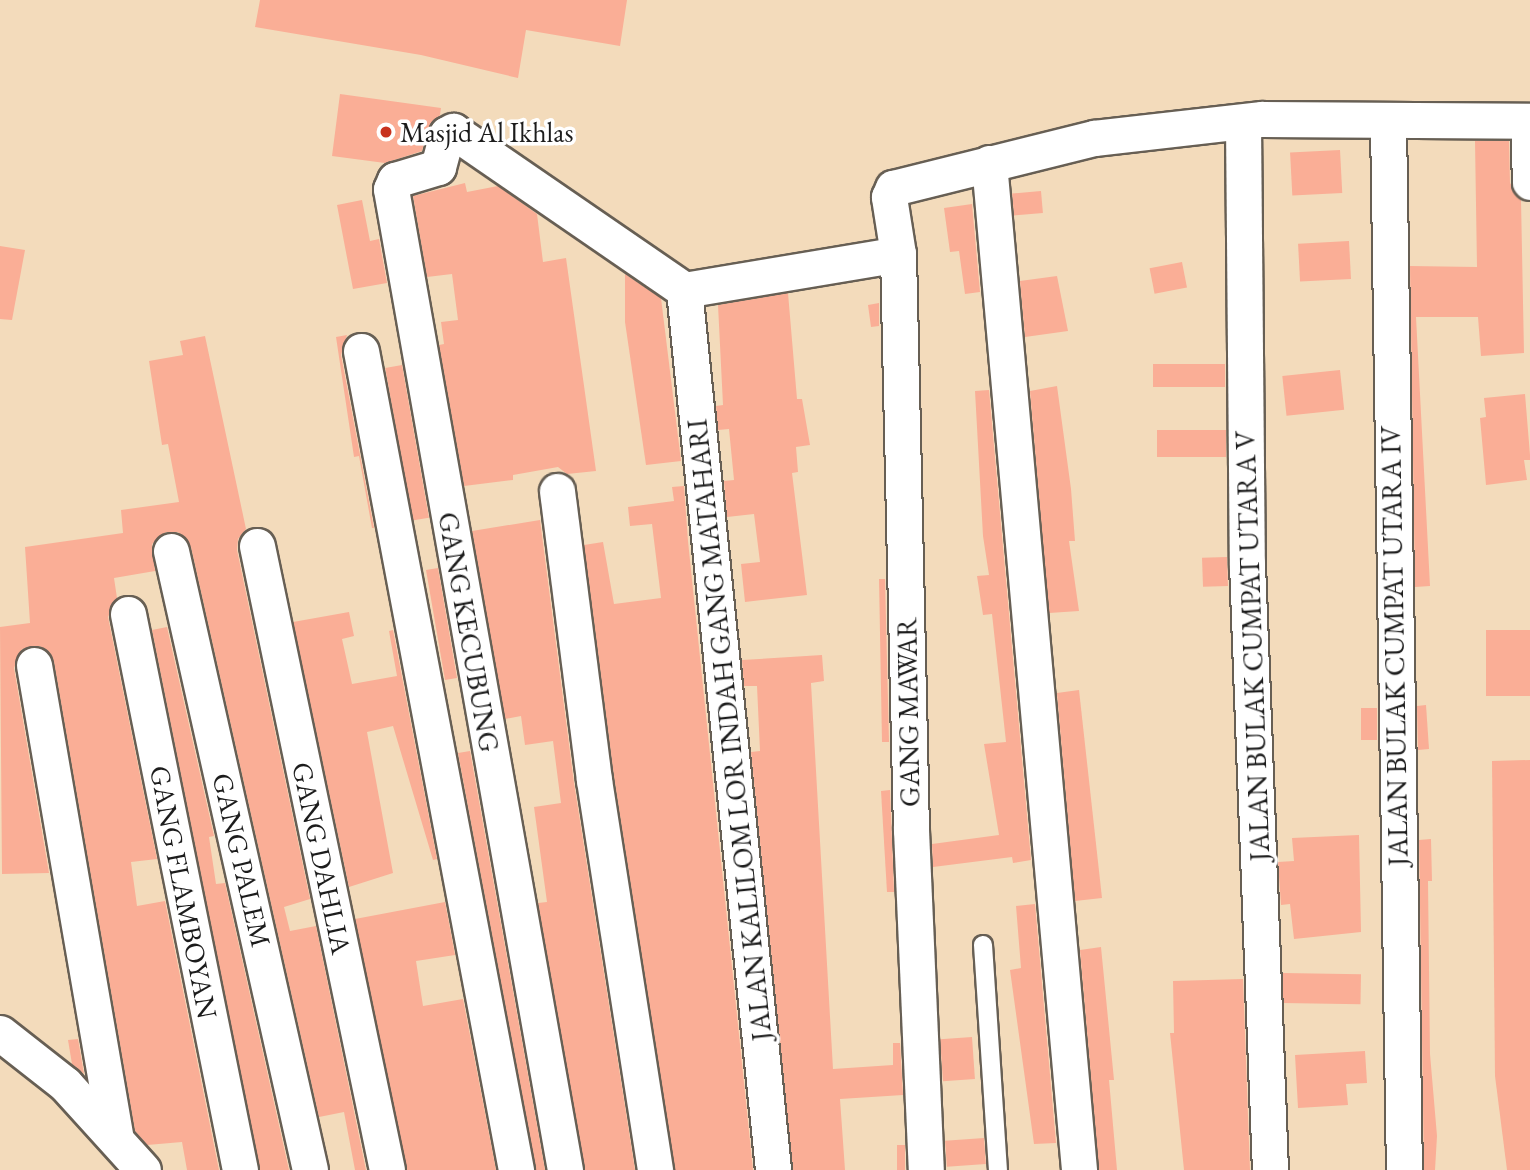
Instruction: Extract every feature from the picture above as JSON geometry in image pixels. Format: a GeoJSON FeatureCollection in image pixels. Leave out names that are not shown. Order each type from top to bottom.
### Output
{"type":"FeatureCollection","features":[{"type":"Feature","properties":{"kind":"street"},"geometry":{"type":"LineString","coordinates":[[1079,1170],[989,163],[1094,138],[1262,119],[1529,121],[1530,182]]}},
{"type":"Feature","properties":{"kind":"street","name":"JALAN BULAK CUMPAT UTARA IV"},"geometry":{"type":"LineString","coordinates":[[1388,122],[1404,1170]]}},
{"type":"Feature","properties":{"kind":"street","name":"JALAN BULAK CUMPAT UTARA V"},"geometry":{"type":"LineString","coordinates":[[1243,123],[1247,565],[1270,1170]]}},
{"type":"Feature","properties":{"kind":"street","name":"GANG KECUBUNG"},"geometry":{"type":"LineString","coordinates":[[565,1170],[391,189],[405,174],[438,167],[447,134],[453,131],[684,290]]}},
{"type":"Feature","properties":{"kind":"street","name":"GANG MAWAR"},"geometry":{"type":"LineString","coordinates":[[926,1170],[911,830],[898,254],[889,197],[893,188],[989,163]]}},
{"type":"Feature","properties":{"kind":"street"},"geometry":{"type":"LineString","coordinates":[[684,290],[898,254]]}},
{"type":"Feature","properties":{"kind":"street","name":"JALAN KALILOM LOR INDAH GANG MATAHARI"},"geometry":{"type":"LineString","coordinates":[[684,290],[773,1170]]}},
{"type":"Feature","properties":{"kind":"street"},"geometry":{"type":"LineString","coordinates":[[361,351],[516,1170]]}},
{"type":"Feature","properties":{"kind":"street"},"geometry":{"type":"LineString","coordinates":[[557,491],[594,780],[655,1170]]}},
{"type":"Feature","properties":{"kind":"street","name":"GANG DAHLIA"},"geometry":{"type":"LineString","coordinates":[[257,546],[387,1170]]}},
{"type":"Feature","properties":{"kind":"street","name":"GANG PALEM"},"geometry":{"type":"LineString","coordinates":[[171,551],[310,1170]]}},
{"type":"Feature","properties":{"kind":"street","name":"GANG FLAMBOYAN"},"geometry":{"type":"LineString","coordinates":[[128,614],[240,1170]]}},
{"type":"Feature","properties":{"kind":"street"},"geometry":{"type":"LineString","coordinates":[[34,665],[115,1135]]}},
{"type":"Feature","properties":{"kind":"street"},"geometry":{"type":"LineString","coordinates":[[0,1032],[65,1084],[115,1135],[143,1170]]}},
{"type":"Feature","properties":{"kind":"lane"},"geometry":{"type":"LineString","coordinates":[[983,944],[999,1170]]}},
{"type":"Feature","properties":{"kind":"building"},"geometry":{"type":"Polygon","coordinates":[[[260,0],[627,0],[620,46],[526,30],[518,78],[421,55],[255,27],[260,0]]]}},
{"type":"Feature","properties":{"kind":"building","name":"Masjid Al Ikhlas"},"geometry":{"type":"Polygon","coordinates":[[[340,94],[441,108],[440,115],[428,128],[422,151],[385,163],[332,156],[340,94]]]}},
{"type":"Feature","properties":{"kind":"building"},"geometry":{"type":"Polygon","coordinates":[[[1475,141],[1509,141],[1510,183],[1521,200],[1524,353],[1481,356],[1478,317],[1416,317],[1430,586],[1415,587],[1410,266],[1477,267],[1475,141]]]}},
{"type":"Feature","properties":{"kind":"building"},"geometry":{"type":"Polygon","coordinates":[[[1340,150],[1342,193],[1292,196],[1290,153],[1340,150]]]}},
{"type":"Feature","properties":{"kind":"building"},"geometry":{"type":"Polygon","coordinates":[[[465,183],[467,192],[498,186],[537,214],[543,262],[566,258],[596,471],[567,474],[558,467],[513,475],[513,480],[464,486],[439,345],[444,344],[441,322],[458,320],[452,274],[427,277],[413,196],[465,183]]]}},
{"type":"Feature","properties":{"kind":"building"},"geometry":{"type":"Polygon","coordinates":[[[1041,191],[1043,213],[1014,215],[1012,194],[1041,191]]]}},
{"type":"Feature","properties":{"kind":"building"},"geometry":{"type":"Polygon","coordinates":[[[362,200],[370,241],[379,239],[387,283],[353,289],[337,205],[362,200]]]}},
{"type":"Feature","properties":{"kind":"building"},"geometry":{"type":"Polygon","coordinates":[[[972,204],[980,292],[965,294],[959,251],[950,252],[944,208],[972,204]]]}},
{"type":"Feature","properties":{"kind":"building"},"geometry":{"type":"Polygon","coordinates":[[[1349,241],[1351,279],[1300,282],[1298,244],[1349,241]]]}},
{"type":"Feature","properties":{"kind":"building"},"geometry":{"type":"Polygon","coordinates":[[[0,246],[25,250],[12,320],[0,319],[0,246]]]}},
{"type":"Feature","properties":{"kind":"building"},"geometry":{"type":"Polygon","coordinates":[[[1182,262],[1187,288],[1155,294],[1150,268],[1182,262]]]}},
{"type":"Feature","properties":{"kind":"building"},"geometry":{"type":"Polygon","coordinates":[[[625,274],[661,298],[681,461],[646,465],[625,322],[625,274]]]}},
{"type":"Feature","properties":{"kind":"building"},"geometry":{"type":"Polygon","coordinates":[[[1057,276],[1068,331],[1025,337],[1020,281],[1057,276]]]}},
{"type":"Feature","properties":{"kind":"building"},"geometry":{"type":"Polygon","coordinates":[[[788,293],[797,399],[802,399],[810,445],[796,447],[798,472],[792,473],[807,595],[745,602],[741,564],[760,562],[754,514],[727,517],[724,481],[734,480],[729,429],[718,430],[716,406],[723,405],[718,305],[788,293]]]}},
{"type":"Feature","properties":{"kind":"building"},"geometry":{"type":"Polygon","coordinates":[[[879,303],[879,326],[871,327],[868,305],[879,303]]]}},
{"type":"Feature","properties":{"kind":"building"},"geometry":{"type":"Polygon","coordinates":[[[347,335],[341,355],[374,528],[359,456],[354,457],[336,337],[347,335]]]}},
{"type":"Feature","properties":{"kind":"building"},"geometry":{"type":"Polygon","coordinates":[[[205,336],[246,529],[238,539],[237,550],[310,899],[284,907],[290,931],[316,926],[366,1170],[355,1170],[344,1112],[319,1117],[191,547],[178,532],[166,532],[152,544],[155,571],[114,578],[117,598],[108,617],[157,859],[131,862],[137,906],[165,901],[219,1170],[187,1170],[182,1142],[147,1145],[135,1131],[54,662],[40,646],[22,649],[14,668],[49,873],[2,874],[0,627],[30,623],[25,547],[123,533],[121,510],[179,502],[168,444],[162,445],[149,361],[183,355],[180,341],[205,336]]]}},
{"type":"Feature","properties":{"kind":"building"},"geometry":{"type":"Polygon","coordinates":[[[1153,364],[1225,364],[1225,387],[1153,387],[1153,364]]]}},
{"type":"Feature","properties":{"kind":"building"},"geometry":{"type":"Polygon","coordinates":[[[402,365],[429,518],[412,521],[385,368],[402,365]]]}},
{"type":"Feature","properties":{"kind":"building"},"geometry":{"type":"Polygon","coordinates":[[[1340,370],[1344,410],[1286,416],[1282,376],[1340,370]]]}},
{"type":"Feature","properties":{"kind":"building"},"geometry":{"type":"Polygon","coordinates":[[[1057,386],[1071,489],[1075,541],[1069,541],[1079,611],[1049,613],[1030,391],[1057,386]]]}},
{"type":"Feature","properties":{"kind":"building"},"geometry":{"type":"Polygon","coordinates":[[[989,390],[1031,860],[1013,863],[1012,857],[933,867],[932,844],[999,835],[984,744],[1006,742],[992,614],[983,615],[977,576],[989,575],[983,536],[975,391],[989,390]]]}},
{"type":"Feature","properties":{"kind":"building"},"geometry":{"type":"Polygon","coordinates":[[[1525,394],[1530,455],[1530,460],[1524,460],[1527,480],[1486,485],[1480,418],[1486,417],[1484,398],[1525,394]]]}},
{"type":"Feature","properties":{"kind":"building"},"geometry":{"type":"Polygon","coordinates":[[[1157,430],[1226,430],[1226,457],[1157,457],[1157,430]]]}},
{"type":"Feature","properties":{"kind":"building"},"geometry":{"type":"Polygon","coordinates":[[[684,486],[753,1170],[675,1170],[614,777],[584,545],[603,542],[614,604],[661,598],[652,524],[630,526],[628,507],[674,501],[672,487],[684,486]]]}},
{"type":"Feature","properties":{"kind":"building"},"geometry":{"type":"Polygon","coordinates":[[[540,520],[574,783],[635,1170],[585,1170],[538,903],[547,902],[534,807],[561,803],[553,741],[525,745],[521,716],[505,719],[472,531],[540,520]]]}},
{"type":"Feature","properties":{"kind":"building"},"geometry":{"type":"Polygon","coordinates":[[[1227,557],[1228,586],[1203,587],[1202,558],[1227,557]]]}},
{"type":"Feature","properties":{"kind":"building"},"geometry":{"type":"Polygon","coordinates":[[[438,568],[457,678],[445,680],[426,570],[438,568]]]}},
{"type":"Feature","properties":{"kind":"building"},"geometry":{"type":"Polygon","coordinates":[[[879,579],[885,579],[889,742],[882,742],[879,579]]]}},
{"type":"Feature","properties":{"kind":"building"},"geometry":{"type":"Polygon","coordinates":[[[349,612],[354,636],[342,639],[352,684],[397,676],[389,631],[393,630],[437,859],[433,860],[393,726],[367,732],[393,873],[349,887],[293,622],[349,612]]]}},
{"type":"Feature","properties":{"kind":"building"},"geometry":{"type":"Polygon","coordinates":[[[167,627],[214,836],[209,837],[216,884],[225,883],[289,1170],[260,1170],[152,630],[167,627]]]}},
{"type":"Feature","properties":{"kind":"building"},"geometry":{"type":"Polygon","coordinates":[[[1486,630],[1530,630],[1530,696],[1486,696],[1486,630]]]}},
{"type":"Feature","properties":{"kind":"building"},"geometry":{"type":"Polygon","coordinates":[[[822,655],[824,681],[811,683],[833,1069],[893,1065],[893,1043],[900,1043],[903,1095],[840,1099],[845,1170],[793,1170],[751,752],[760,751],[757,686],[744,686],[742,660],[822,655]]]}},
{"type":"Feature","properties":{"kind":"building"},"geometry":{"type":"Polygon","coordinates":[[[1079,690],[1102,898],[1075,901],[1057,693],[1079,690]]]}},
{"type":"Feature","properties":{"kind":"building"},"geometry":{"type":"Polygon","coordinates":[[[1426,705],[1429,749],[1418,750],[1417,706],[1426,705]]]}},
{"type":"Feature","properties":{"kind":"building"},"geometry":{"type":"Polygon","coordinates":[[[1361,708],[1377,708],[1377,740],[1361,740],[1361,708]]]}},
{"type":"Feature","properties":{"kind":"building"},"geometry":{"type":"Polygon","coordinates":[[[470,751],[545,1170],[536,1170],[458,753],[470,751]]]}},
{"type":"Feature","properties":{"kind":"building"},"geometry":{"type":"Polygon","coordinates":[[[1530,760],[1530,1170],[1507,1170],[1495,1076],[1492,761],[1530,760]]]}},
{"type":"Feature","properties":{"kind":"building"},"geometry":{"type":"Polygon","coordinates":[[[890,790],[894,892],[887,892],[881,791],[890,790]]]}},
{"type":"Feature","properties":{"kind":"building"},"geometry":{"type":"Polygon","coordinates":[[[1359,835],[1361,932],[1294,939],[1290,904],[1281,905],[1278,862],[1294,861],[1292,838],[1359,835]]]}},
{"type":"Feature","properties":{"kind":"building"},"geometry":{"type":"Polygon","coordinates":[[[1431,839],[1432,881],[1428,881],[1430,1054],[1437,1136],[1435,1170],[1424,1170],[1419,840],[1431,839]]]}},
{"type":"Feature","properties":{"kind":"building"},"geometry":{"type":"Polygon","coordinates":[[[445,902],[455,955],[416,961],[423,1006],[463,999],[496,1170],[407,1170],[355,919],[445,902]]]}},
{"type":"Feature","properties":{"kind":"building"},"geometry":{"type":"Polygon","coordinates":[[[1035,904],[1056,1143],[1034,1144],[1010,970],[1021,968],[1016,906],[1035,904]]]}},
{"type":"Feature","properties":{"kind":"building"},"geometry":{"type":"Polygon","coordinates":[[[1101,947],[1114,1080],[1109,1080],[1117,1170],[1099,1170],[1080,950],[1101,947]]]}},
{"type":"Feature","properties":{"kind":"building"},"geometry":{"type":"Polygon","coordinates":[[[1283,973],[1361,974],[1360,1004],[1282,1003],[1283,973]]]}},
{"type":"Feature","properties":{"kind":"building"},"geometry":{"type":"Polygon","coordinates":[[[1243,979],[1250,1170],[1184,1170],[1170,1033],[1174,1033],[1173,981],[1243,979]]]}},
{"type":"Feature","properties":{"kind":"building"},"geometry":{"type":"Polygon","coordinates":[[[972,1037],[975,1079],[943,1081],[940,1039],[972,1037]]]}},
{"type":"Feature","properties":{"kind":"building"},"geometry":{"type":"Polygon","coordinates":[[[78,1039],[84,1074],[72,1064],[68,1040],[78,1039]]]}},
{"type":"Feature","properties":{"kind":"building"},"geometry":{"type":"Polygon","coordinates":[[[1365,1051],[1367,1083],[1346,1084],[1348,1105],[1298,1108],[1295,1055],[1365,1051]]]}},
{"type":"Feature","properties":{"kind":"building"},"geometry":{"type":"Polygon","coordinates":[[[984,1138],[986,1164],[947,1167],[945,1141],[984,1138]]]}},
{"type":"Feature","properties":{"kind":"building"},"geometry":{"type":"Polygon","coordinates":[[[897,1145],[905,1145],[905,1170],[897,1170],[897,1145]]]}},
{"type":"Feature","properties":{"kind":"place","name":"Masjid Al Ikhlas"},"geometry":{"type":"Point","coordinates":[386,132]}}]}
